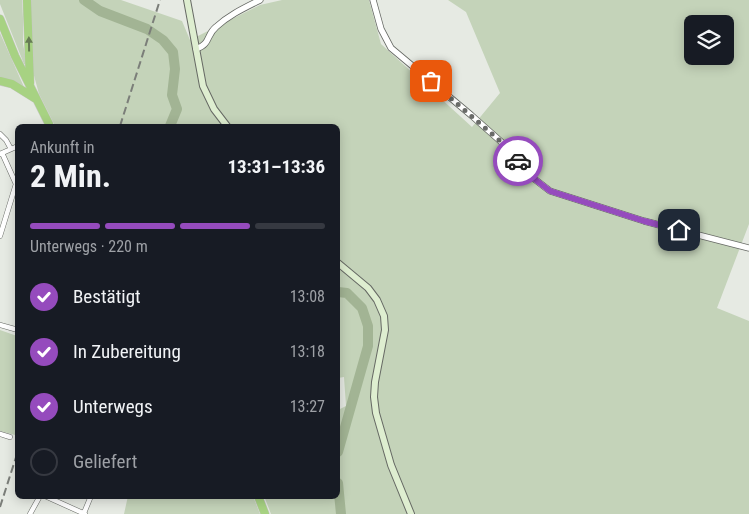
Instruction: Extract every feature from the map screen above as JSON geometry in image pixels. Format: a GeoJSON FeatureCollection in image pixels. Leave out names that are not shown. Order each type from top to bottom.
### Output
{"type":"FeatureCollection","features":[{"type":"Feature","properties":{"kind":"highway"},"geometry":{"type":"LineString","coordinates":[[27,0],[31,88]]}},
{"type":"Feature","properties":{"kind":"highway"},"geometry":{"type":"LineString","coordinates":[[0,19],[15,56],[49,124]]}},
{"type":"Feature","properties":{"kind":"highway"},"geometry":{"type":"LineString","coordinates":[[0,81],[12,84],[36,99]]}},
{"type":"Feature","properties":{"kind":"highway"},"geometry":{"type":"LineString","coordinates":[[259,499],[265,514]]}},
{"type":"Feature","properties":{"kind":"main road"},"geometry":{"type":"LineString","coordinates":[[187,0],[203,86],[214,109],[225,124]]}},
{"type":"Feature","properties":{"kind":"main road"},"geometry":{"type":"LineString","coordinates":[[340,266],[368,288],[377,300],[384,316],[386,330],[375,382],[376,413],[391,465],[411,514]]}},
{"type":"Feature","properties":{"kind":"street"},"geometry":{"type":"LineString","coordinates":[[196,49],[205,45],[214,28],[237,11],[260,0]]}},
{"type":"Feature","properties":{"kind":"street"},"geometry":{"type":"LineString","coordinates":[[373,0],[381,29],[391,48],[493,134],[507,147],[528,174],[550,191],[644,221],[749,248]]}},
{"type":"Feature","properties":{"kind":"street"},"geometry":{"type":"LineString","coordinates":[[0,134],[11,149]]}},
{"type":"Feature","properties":{"kind":"street"},"geometry":{"type":"LineString","coordinates":[[15,147],[1,153],[15,182]]}},
{"type":"Feature","properties":{"kind":"street"},"geometry":{"type":"LineString","coordinates":[[0,236],[15,187]]}},
{"type":"Feature","properties":{"kind":"street"},"geometry":{"type":"LineString","coordinates":[[0,325],[15,329]]}},
{"type":"Feature","properties":{"kind":"street"},"geometry":{"type":"LineString","coordinates":[[0,434],[10,437]]}},
{"type":"Feature","properties":{"kind":"street"},"geometry":{"type":"LineString","coordinates":[[30,514],[38,499]]}},
{"type":"Feature","properties":{"kind":"street"},"geometry":{"type":"LineString","coordinates":[[52,499],[84,514],[90,499]]}},
{"type":"Feature","properties":{"kind":"green space"},"geometry":{"type":"Polygon","coordinates":[[[0,0],[22,0],[23,44],[27,64],[24,64],[0,0]]]}},
{"type":"Feature","properties":{"kind":"green space"},"geometry":{"type":"Polygon","coordinates":[[[30,0],[121,0],[182,21],[190,40],[260,5],[282,0],[369,0],[381,44],[472,127],[500,93],[466,12],[448,0],[749,0],[749,224],[717,308],[749,321],[749,514],[271,514],[265,499],[340,499],[340,409],[346,406],[344,377],[340,378],[340,124],[54,124],[39,94],[33,72],[30,0]]]}},
{"type":"Feature","properties":{"kind":"green space"},"geometry":{"type":"Polygon","coordinates":[[[0,33],[24,87],[0,77],[0,33]]]}},
{"type":"Feature","properties":{"kind":"green space"},"geometry":{"type":"Polygon","coordinates":[[[0,330],[15,335],[15,435],[0,431],[0,330]]]}},
{"type":"Feature","properties":{"kind":"green space"},"geometry":{"type":"Polygon","coordinates":[[[127,499],[254,499],[260,514],[124,514],[127,499]]]}},
{"type":"Feature","properties":{"kind":"waterway"},"geometry":{"type":"LineString","coordinates":[[84,0],[100,11],[147,29],[163,40],[173,52],[175,69],[172,95],[177,109],[171,124]]}},
{"type":"Feature","properties":{"kind":"waterway"},"geometry":{"type":"LineString","coordinates":[[340,292],[347,293],[362,308],[368,326],[368,346],[340,445]]}},
{"type":"Feature","properties":{"kind":"waterway"},"geometry":{"type":"LineString","coordinates":[[340,499],[341,514]]}},
{"type":"Feature","properties":{"kind":"railway"},"geometry":{"type":"LineString","coordinates":[[121,124],[160,0]]}},
{"type":"Feature","properties":{"kind":"railway"},"geometry":{"type":"LineString","coordinates":[[0,507],[15,460]]}},
{"type":"Feature","properties":{"kind":"way so far"},"geometry":{"type":"LineString","coordinates":[[431,81],[507,147],[518,161]]}},
{"type":"Feature","properties":{"kind":"route"},"geometry":{"type":"LineString","coordinates":[[518,161],[528,174],[550,191],[644,221],[679,230]]}}]}
